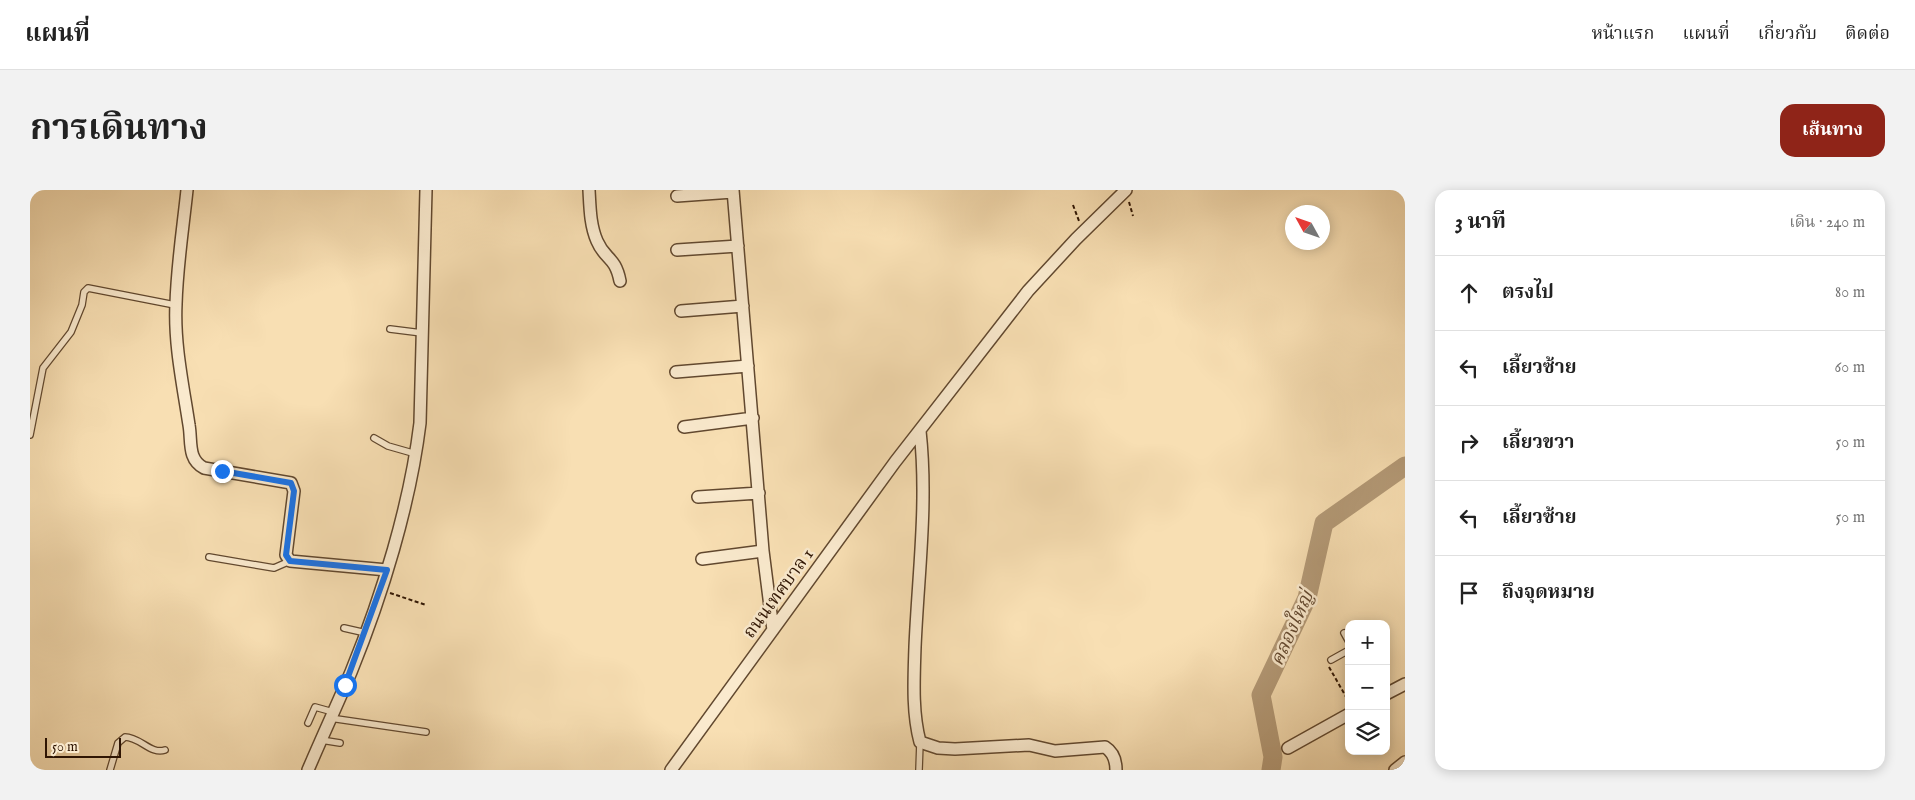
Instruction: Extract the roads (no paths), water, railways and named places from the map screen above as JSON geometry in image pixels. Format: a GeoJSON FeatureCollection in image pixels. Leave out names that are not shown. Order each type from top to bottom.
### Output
{"type":"FeatureCollection","features":[{"type":"Feature","properties":{"kind":"street"},"geometry":{"type":"LineString","coordinates":[[308,770],[366,633],[387,570],[416,454],[420,423],[426,190]]}},
{"type":"Feature","properties":{"kind":"street"},"geometry":{"type":"LineString","coordinates":[[589,190],[591,216],[596,240],[615,264],[620,281]]}},
{"type":"Feature","properties":{"kind":"street"},"geometry":{"type":"LineString","coordinates":[[184,191],[175,305],[181,386],[190,425],[192,455],[196,464],[204,468],[291,483],[294,491],[286,555],[290,561],[387,570]]}},
{"type":"Feature","properties":{"kind":"street"},"geometry":{"type":"LineString","coordinates":[[678,196],[733,191],[763,551],[773,630]]}},
{"type":"Feature","properties":{"kind":"street","name":"ถนนเทศบาล 1"},"geometry":{"type":"LineString","coordinates":[[670,770],[895,462],[1028,291],[1082,232],[1127,194]]}},
{"type":"Feature","properties":{"kind":"street"},"geometry":{"type":"LineString","coordinates":[[677,250],[738,246]]}},
{"type":"Feature","properties":{"kind":"street"},"geometry":{"type":"LineString","coordinates":[[681,311],[743,306]]}},
{"type":"Feature","properties":{"kind":"street"},"geometry":{"type":"LineString","coordinates":[[676,372],[748,366]]}},
{"type":"Feature","properties":{"kind":"street"},"geometry":{"type":"LineString","coordinates":[[684,428],[753,418]]}},
{"type":"Feature","properties":{"kind":"street"},"geometry":{"type":"LineString","coordinates":[[917,434],[924,469],[915,670],[915,716],[920,742],[938,748],[955,749],[1030,746],[1055,751],[1105,747],[1112,754],[1116,762],[1116,770]]}},
{"type":"Feature","properties":{"kind":"street"},"geometry":{"type":"LineString","coordinates":[[698,497],[759,493]]}},
{"type":"Feature","properties":{"kind":"street"},"geometry":{"type":"LineString","coordinates":[[702,559],[763,551]]}},
{"type":"Feature","properties":{"kind":"street"},"geometry":{"type":"LineString","coordinates":[[1390,692],[1405,684]]}},
{"type":"Feature","properties":{"kind":"street"},"geometry":{"type":"LineString","coordinates":[[1288,748],[1345,716]]}},
{"type":"Feature","properties":{"kind":"street"},"geometry":{"type":"LineString","coordinates":[[1395,770],[1405,762]]}},
{"type":"Feature","properties":{"kind":"lane"},"geometry":{"type":"LineString","coordinates":[[30,435],[43,368],[71,332],[82,305],[84,292],[88,288],[175,305]]}},
{"type":"Feature","properties":{"kind":"lane"},"geometry":{"type":"LineString","coordinates":[[390,329],[422,333]]}},
{"type":"Feature","properties":{"kind":"lane"},"geometry":{"type":"LineString","coordinates":[[374,438],[388,446],[416,454]]}},
{"type":"Feature","properties":{"kind":"lane"},"geometry":{"type":"LineString","coordinates":[[209,557],[274,568],[290,561]]}},
{"type":"Feature","properties":{"kind":"lane"},"geometry":{"type":"LineString","coordinates":[[344,628],[366,633]]}},
{"type":"Feature","properties":{"kind":"lane"},"geometry":{"type":"LineString","coordinates":[[1330,663],[1345,653]]}},
{"type":"Feature","properties":{"kind":"lane"},"geometry":{"type":"LineString","coordinates":[[308,723],[315,707],[332,715],[426,732]]}},
{"type":"Feature","properties":{"kind":"lane"},"geometry":{"type":"LineString","coordinates":[[110,770],[118,743],[125,737],[133,737],[154,750],[165,750]]}},
{"type":"Feature","properties":{"kind":"lane"},"geometry":{"type":"LineString","coordinates":[[321,740],[340,743]]}},
{"type":"Feature","properties":{"kind":"lane"},"geometry":{"type":"LineString","coordinates":[[918,770],[920,742]]}},
{"type":"Feature","properties":{"kind":"waterway","name":"คลองใหญ่"},"geometry":{"type":"LineString","coordinates":[[1271,770],[1273,757],[1261,695],[1307,598],[1324,523],[1405,466]]}}]}
